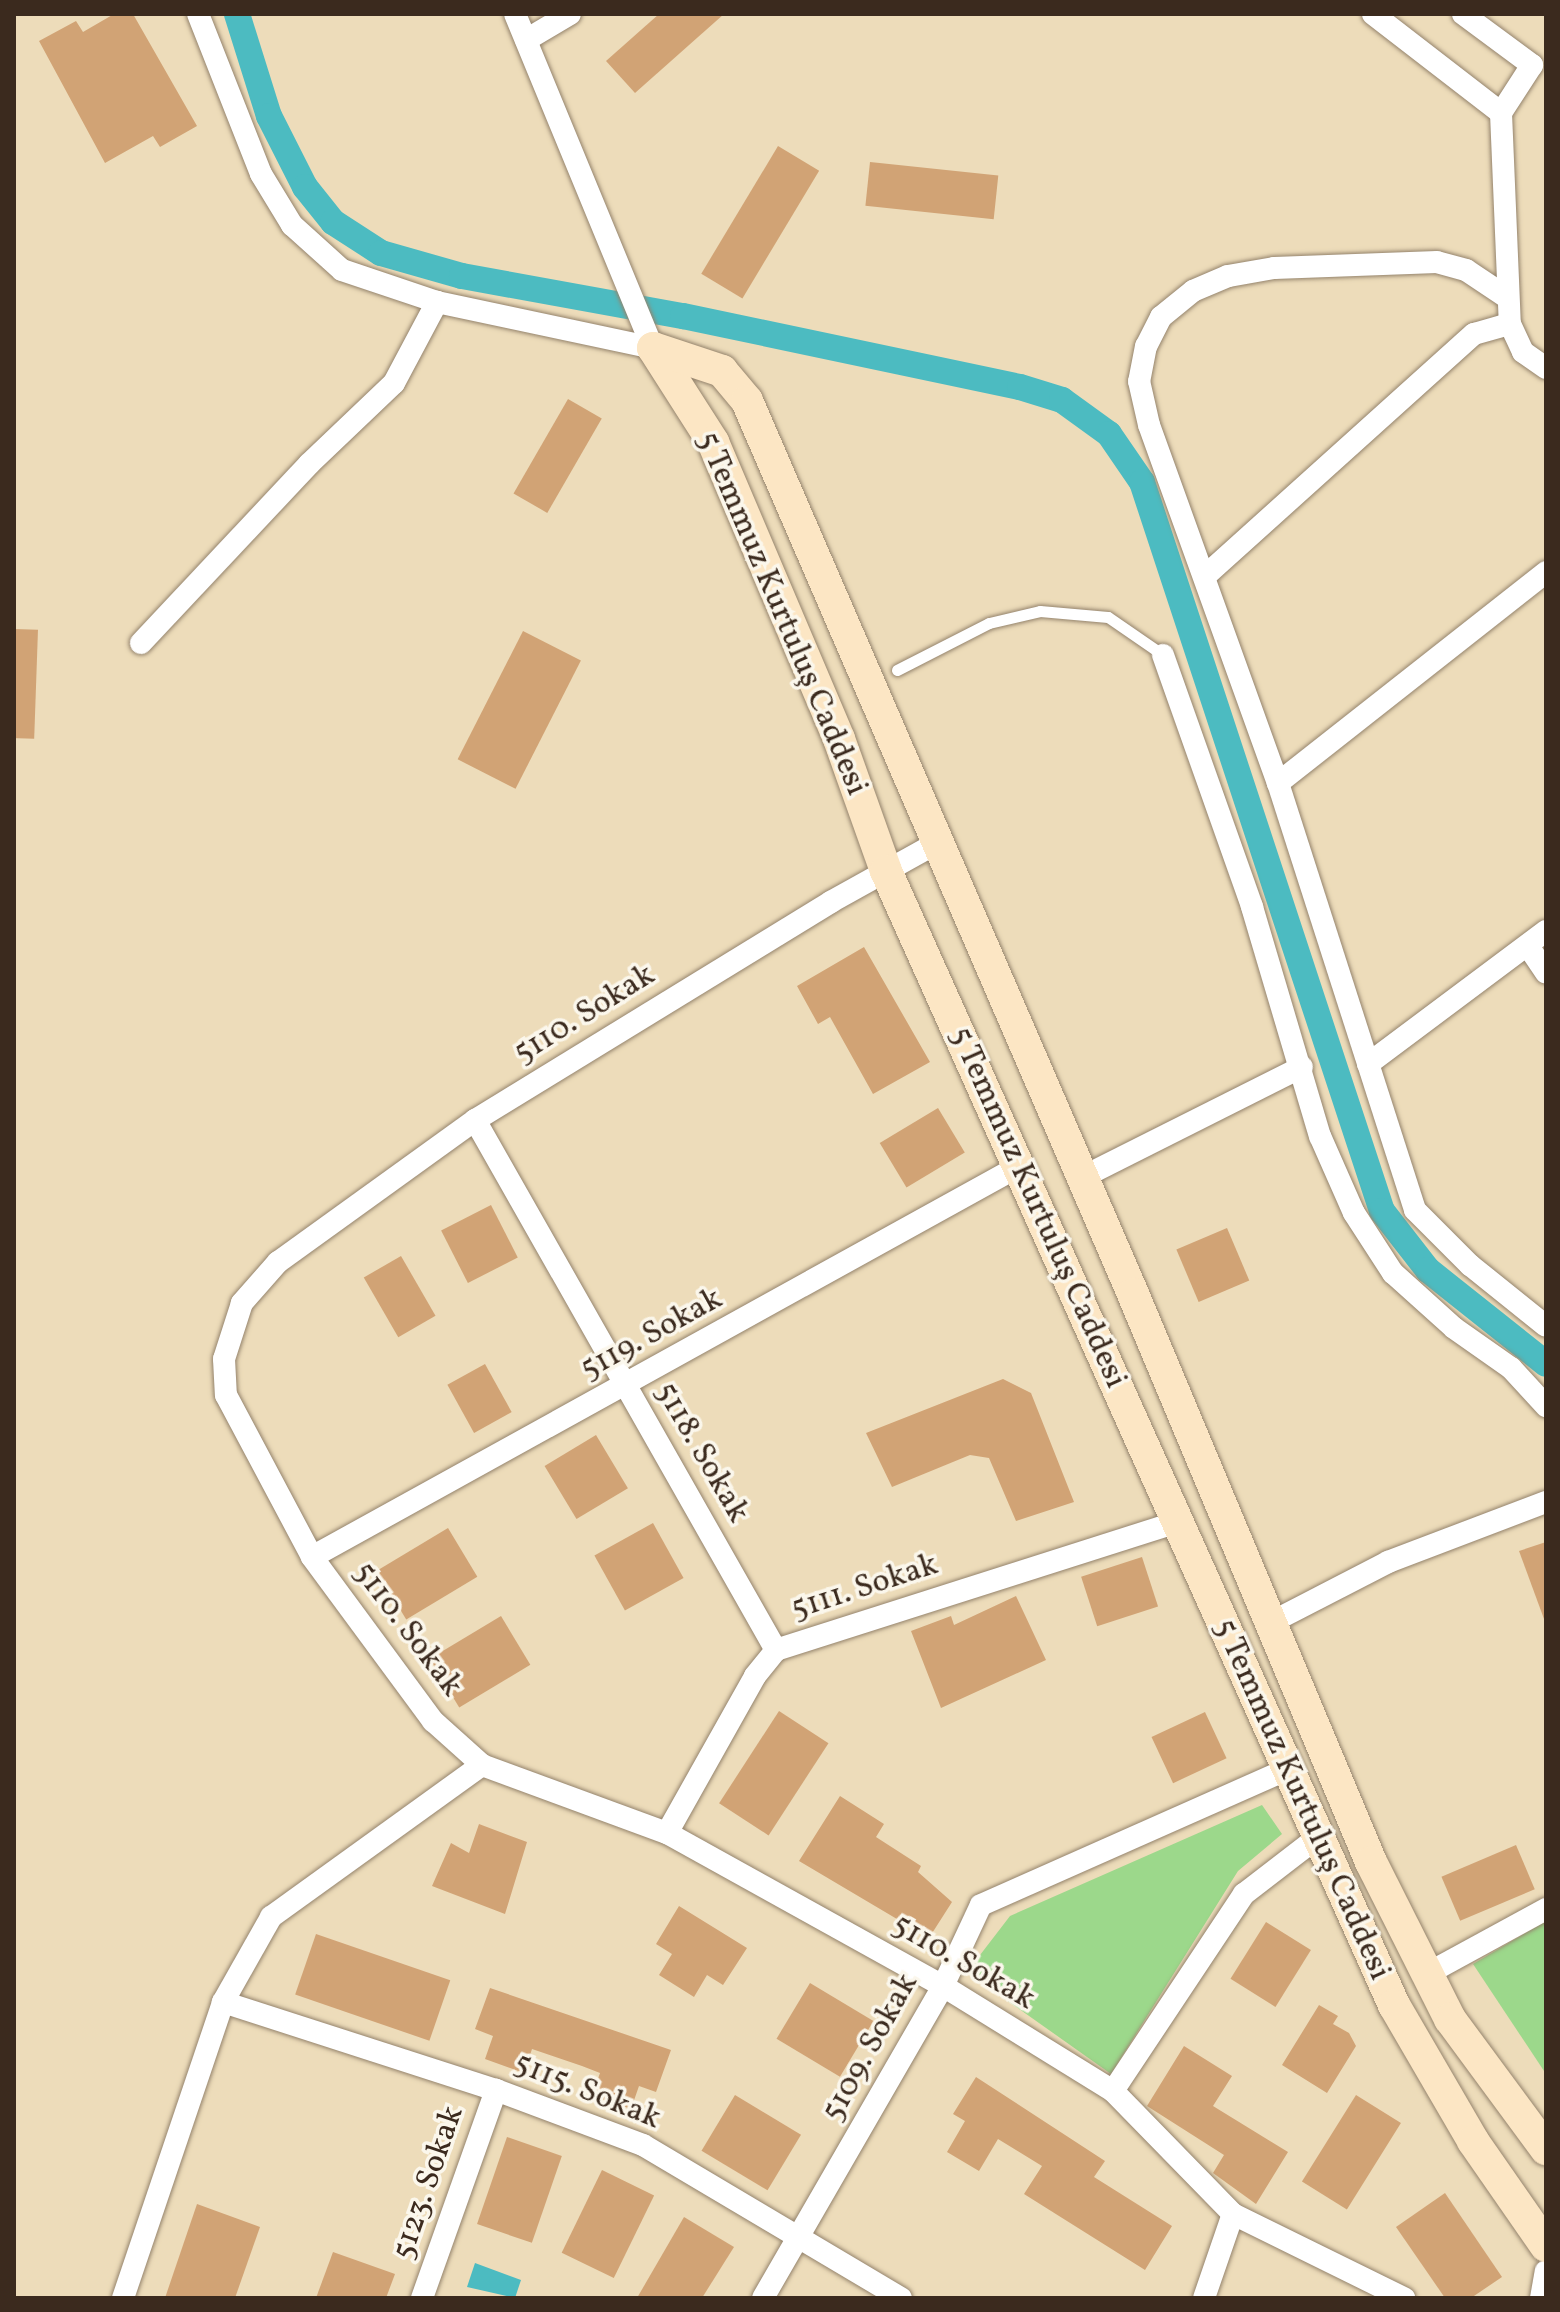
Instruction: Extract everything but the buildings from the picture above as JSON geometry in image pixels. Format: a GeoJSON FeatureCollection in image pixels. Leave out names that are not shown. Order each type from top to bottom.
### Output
{"type":"FeatureCollection","features":[{"type":"Feature","properties":{"kind":"main road","name":"5 Temmuz Kurtuluş Caddesi"},"geometry":{"type":"LineString","coordinates":[[653,348],[722,371],[747,401],[935,844],[1133,1294],[1371,1862],[1425,1975],[1450,2019],[1546,2149]]}},
{"type":"Feature","properties":{"kind":"main road","name":"5 Temmuz Kurtuluş Caddesi"},"geometry":{"type":"LineString","coordinates":[[653,348],[713,442],[839,739],[886,871],[1021,1165],[1285,1770],[1394,2005],[1473,2141],[1546,2246]]}},
{"type":"Feature","properties":{"kind":"main road"},"geometry":{"type":"LineString","coordinates":[[1084,1310],[1133,1294]]}},
{"type":"Feature","properties":{"kind":"street"},"geometry":{"type":"LineString","coordinates":[[198,14],[261,174],[292,225],[342,270],[437,302],[653,348]]}},
{"type":"Feature","properties":{"kind":"street"},"geometry":{"type":"LineString","coordinates":[[515,14],[625,272],[653,348]]}},
{"type":"Feature","properties":{"kind":"street"},"geometry":{"type":"LineString","coordinates":[[526,40],[570,14]]}},
{"type":"Feature","properties":{"kind":"street"},"geometry":{"type":"LineString","coordinates":[[1373,14],[1501,113]]}},
{"type":"Feature","properties":{"kind":"street"},"geometry":{"type":"LineString","coordinates":[[1463,14],[1532,65],[1501,113],[1508,298],[1510,324],[1523,352],[1546,368]]}},
{"type":"Feature","properties":{"kind":"street"},"geometry":{"type":"LineString","coordinates":[[1508,298],[1466,270],[1437,262],[1274,268],[1228,276],[1193,291],[1161,317],[1146,346],[1139,381],[1149,425],[1278,783],[1415,1210],[1470,1265],[1542,1314]]}},
{"type":"Feature","properties":{"kind":"street"},"geometry":{"type":"LineString","coordinates":[[141,643],[309,464],[394,383],[437,302]]}},
{"type":"Feature","properties":{"kind":"street"},"geometry":{"type":"LineString","coordinates":[[1205,576],[1474,334],[1510,324]]}},
{"type":"Feature","properties":{"kind":"street"},"geometry":{"type":"LineString","coordinates":[[1278,783],[1546,572]]}},
{"type":"Feature","properties":{"kind":"street"},"geometry":{"type":"LineString","coordinates":[[1163,655],[1247,893],[1302,1067],[1320,1136],[1354,1213],[1393,1273],[1454,1328],[1511,1368],[1546,1406]]}},
{"type":"Feature","properties":{"kind":"street","name":"5110. Sokak"},"geometry":{"type":"LineString","coordinates":[[935,844],[475,1120],[289,1253],[242,1303],[224,1359],[226,1395],[312,1557],[433,1721],[482,1765],[667,1833],[943,1986],[1113,2091],[1233,2214],[1404,2298]]}},
{"type":"Feature","properties":{"kind":"street"},"geometry":{"type":"LineString","coordinates":[[1368,1064],[1546,931]]}},
{"type":"Feature","properties":{"kind":"street"},"geometry":{"type":"LineString","coordinates":[[1528,946],[1546,973]]}},
{"type":"Feature","properties":{"kind":"street"},"geometry":{"type":"LineString","coordinates":[[1083,1177],[1302,1067]]}},
{"type":"Feature","properties":{"kind":"street","name":"5118. Sokak"},"geometry":{"type":"LineString","coordinates":[[475,1120],[776,1650]]}},
{"type":"Feature","properties":{"kind":"street","name":"5119. Sokak"},"geometry":{"type":"LineString","coordinates":[[312,1557],[1021,1165]]}},
{"type":"Feature","properties":{"kind":"street"},"geometry":{"type":"LineString","coordinates":[[1272,1622],[1388,1562],[1546,1502]]}},
{"type":"Feature","properties":{"kind":"street","name":"5111. Sokak"},"geometry":{"type":"LineString","coordinates":[[667,1833],[755,1676],[776,1650],[1177,1522]]}},
{"type":"Feature","properties":{"kind":"street"},"geometry":{"type":"LineString","coordinates":[[123,2298],[223,2002],[271,1917],[482,1765]]}},
{"type":"Feature","properties":{"kind":"street","name":"5109. Sokak"},"geometry":{"type":"LineString","coordinates":[[763,2298],[802,2236],[943,1986],[981,1905],[1285,1770]]}},
{"type":"Feature","properties":{"kind":"street"},"geometry":{"type":"LineString","coordinates":[[1113,2091],[1244,1894],[1318,1837]]}},
{"type":"Feature","properties":{"kind":"street"},"geometry":{"type":"LineString","coordinates":[[1425,1975],[1546,1909]]}},
{"type":"Feature","properties":{"kind":"street","name":"5115. Sokak"},"geometry":{"type":"LineString","coordinates":[[223,2002],[496,2090],[643,2145],[802,2236],[901,2298]]}},
{"type":"Feature","properties":{"kind":"street","name":"5123. Sokak"},"geometry":{"type":"LineString","coordinates":[[422,2298],[496,2090]]}},
{"type":"Feature","properties":{"kind":"street"},"geometry":{"type":"LineString","coordinates":[[1204,2298],[1233,2214]]}},
{"type":"Feature","properties":{"kind":"street"},"geometry":{"type":"LineString","coordinates":[[1541,2298],[1546,2271]]}},
{"type":"Feature","properties":{"kind":"lane"},"geometry":{"type":"LineString","coordinates":[[897,670],[989,623],[1053,610],[1108,617],[1163,655]]}},
{"type":"Feature","properties":{"kind":"green space"},"geometry":{"type":"Polygon","coordinates":[[[1262,1805],[1282,1834],[1238,1871],[1111,2074],[967,1972],[1010,1916],[1262,1805]]]}},
{"type":"Feature","properties":{"kind":"green space"},"geometry":{"type":"Polygon","coordinates":[[[1546,1921],[1546,2074],[1473,1964],[1546,1921]]]}},
{"type":"Feature","properties":{"kind":"water"},"geometry":{"type":"Polygon","coordinates":[[[475,2263],[521,2280],[515,2298],[467,2287],[475,2263]]]}},
{"type":"Feature","properties":{"kind":"waterway"},"geometry":{"type":"LineString","coordinates":[[237,14],[269,116],[305,187],[333,222],[381,253],[462,276],[683,316],[1020,387],[1062,400],[1109,434],[1142,482],[1382,1211],[1428,1270],[1546,1364]]}}]}
